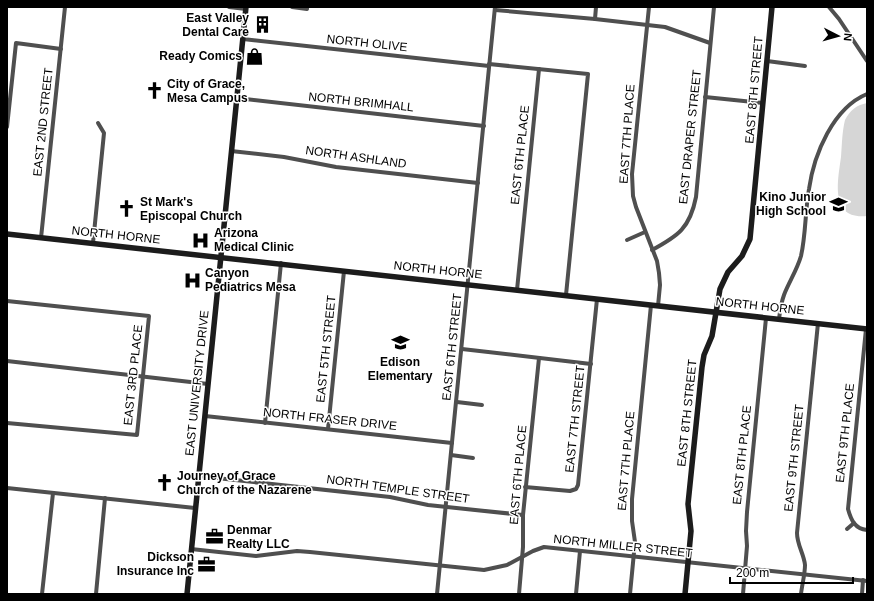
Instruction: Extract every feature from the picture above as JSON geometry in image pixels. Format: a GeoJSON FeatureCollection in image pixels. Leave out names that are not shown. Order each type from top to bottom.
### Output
{"type":"FeatureCollection","features":[{"type":"Feature","properties":{"kind":"street","name":"EAST 2ND STREET"},"geometry":{"type":"LineString","coordinates":[[41,238],[65,7]]}},
{"type":"Feature","properties":{"kind":"street"},"geometry":{"type":"LineString","coordinates":[[229,7],[246,8]]}},
{"type":"Feature","properties":{"kind":"street"},"geometry":{"type":"LineString","coordinates":[[292,7],[307,8]]}},
{"type":"Feature","properties":{"kind":"street"},"geometry":{"type":"LineString","coordinates":[[595,19],[596,7]]}},
{"type":"Feature","properties":{"kind":"street","name":"EAST 7TH PLACE"},"geometry":{"type":"LineString","coordinates":[[649,7],[632,174],[636,207],[657,261],[660,285],[658,306]]}},
{"type":"Feature","properties":{"kind":"street","name":"EAST DRAPER STREET"},"geometry":{"type":"LineString","coordinates":[[652,250],[677,236],[692,215],[696,197],[714,7]]}},
{"type":"Feature","properties":{"kind":"street","name":"EAST 8TH STREET"},"geometry":{"type":"LineString","coordinates":[[685,594],[691,531],[688,504],[702,367],[704,355],[712,336],[718,297],[723,280],[734,264],[742,256],[750,239],[772,7]]}},
{"type":"Feature","properties":{"kind":"street"},"geometry":{"type":"LineString","coordinates":[[829,7],[839,18],[867,61]]}},
{"type":"Feature","properties":{"kind":"street","name":"EAST UNIVERSITY DRIVE"},"geometry":{"type":"LineString","coordinates":[[187,594],[246,8]]}},
{"type":"Feature","properties":{"kind":"street"},"geometry":{"type":"LineString","coordinates":[[495,9],[665,27],[710,42]]}},
{"type":"Feature","properties":{"kind":"street","name":"EAST 6TH STREET"},"geometry":{"type":"LineString","coordinates":[[437,594],[495,9]]}},
{"type":"Feature","properties":{"kind":"street","name":"NORTH OLIVE"},"geometry":{"type":"LineString","coordinates":[[243,39],[588,74],[566,295]]}},
{"type":"Feature","properties":{"kind":"street"},"geometry":{"type":"LineString","coordinates":[[7,127],[16,43],[61,49]]}},
{"type":"Feature","properties":{"kind":"street"},"geometry":{"type":"LineString","coordinates":[[767,61],[805,66]]}},
{"type":"Feature","properties":{"kind":"street","name":"EAST 6TH PLACE"},"geometry":{"type":"LineString","coordinates":[[517,290],[539,69]]}},
{"type":"Feature","properties":{"kind":"street"},"geometry":{"type":"LineString","coordinates":[[778,319],[783,297],[799,265],[809,188],[816,161],[826,136],[842,111],[857,98],[867,94]]}},
{"type":"Feature","properties":{"kind":"street"},"geometry":{"type":"LineString","coordinates":[[705,97],[763,102]]}},
{"type":"Feature","properties":{"kind":"street","name":"NORTH BRIMHALL"},"geometry":{"type":"LineString","coordinates":[[237,98],[484,126]]}},
{"type":"Feature","properties":{"kind":"street"},"geometry":{"type":"LineString","coordinates":[[94,243],[104,133],[98,123]]}},
{"type":"Feature","properties":{"kind":"street","name":"NORTH ASHLAND"},"geometry":{"type":"LineString","coordinates":[[231,151],[284,157],[336,167],[478,183]]}},
{"type":"Feature","properties":{"kind":"street"},"geometry":{"type":"LineString","coordinates":[[627,240],[645,232]]}},
{"type":"Feature","properties":{"kind":"street","name":"NORTH HORNE"},"geometry":{"type":"LineString","coordinates":[[7,234],[281,263],[867,329]]}},
{"type":"Feature","properties":{"kind":"street"},"geometry":{"type":"LineString","coordinates":[[265,423],[281,263]]}},
{"type":"Feature","properties":{"kind":"street","name":"EAST 5TH STREET"},"geometry":{"type":"LineString","coordinates":[[328,429],[344,271]]}},
{"type":"Feature","properties":{"kind":"street","name":"EAST 7TH STREET"},"geometry":{"type":"LineString","coordinates":[[525,487],[570,491],[577,487],[579,483],[597,298]]}},
{"type":"Feature","properties":{"kind":"street","name":"EAST 3RD PLACE"},"geometry":{"type":"LineString","coordinates":[[7,301],[149,316],[137,435],[7,423]]}},
{"type":"Feature","properties":{"kind":"street","name":"EAST 7TH PLACE"},"geometry":{"type":"LineString","coordinates":[[630,594],[635,542],[632,521],[632,499],[651,305]]}},
{"type":"Feature","properties":{"kind":"street","name":"EAST 8TH PLACE"},"geometry":{"type":"LineString","coordinates":[[743,594],[746,569],[747,512],[766,318]]}},
{"type":"Feature","properties":{"kind":"street","name":"EAST 9TH STREET"},"geometry":{"type":"LineString","coordinates":[[801,594],[805,565],[798,543],[797,533],[818,323]]}},
{"type":"Feature","properties":{"kind":"street","name":"EAST 9TH PLACE"},"geometry":{"type":"LineString","coordinates":[[854,523],[848,509],[848,497],[867,329]]}},
{"type":"Feature","properties":{"kind":"street"},"geometry":{"type":"LineString","coordinates":[[462,350],[591,364]]}},
{"type":"Feature","properties":{"kind":"street","name":"EAST 6TH PLACE"},"geometry":{"type":"LineString","coordinates":[[519,594],[523,556],[522,514],[538,358]]}},
{"type":"Feature","properties":{"kind":"street"},"geometry":{"type":"LineString","coordinates":[[7,361],[208,384]]}},
{"type":"Feature","properties":{"kind":"street"},"geometry":{"type":"LineString","coordinates":[[457,402],[482,405]]}},
{"type":"Feature","properties":{"kind":"street","name":"NORTH FRASER DRIVE"},"geometry":{"type":"LineString","coordinates":[[205,416],[452,443]]}},
{"type":"Feature","properties":{"kind":"street"},"geometry":{"type":"LineString","coordinates":[[451,455],[473,458]]}},
{"type":"Feature","properties":{"kind":"street","name":"NORTH TEMPLE STREET"},"geometry":{"type":"LineString","coordinates":[[198,476],[390,497],[428,505],[522,514]]}},
{"type":"Feature","properties":{"kind":"street"},"geometry":{"type":"LineString","coordinates":[[7,488],[195,508]]}},
{"type":"Feature","properties":{"kind":"street"},"geometry":{"type":"LineString","coordinates":[[42,594],[53,493]]}},
{"type":"Feature","properties":{"kind":"street"},"geometry":{"type":"LineString","coordinates":[[96,594],[104,498]]}},
{"type":"Feature","properties":{"kind":"street"},"geometry":{"type":"LineString","coordinates":[[847,529],[854,523],[859,528],[867,530]]}},
{"type":"Feature","properties":{"kind":"street","name":"NORTH MILLER STREET"},"geometry":{"type":"LineString","coordinates":[[191,550],[256,556],[297,551],[484,570],[507,564],[544,547],[746,569],[865,580]]}},
{"type":"Feature","properties":{"kind":"street"},"geometry":{"type":"LineString","coordinates":[[576,594],[580,550]]}},
{"type":"Feature","properties":{"kind":"street"},"geometry":{"type":"LineString","coordinates":[[862,594],[865,580]]}},
{"type":"Feature","properties":{"kind":"shaded area"},"geometry":{"type":"Polygon","coordinates":[[[867,103],[867,216],[855,216],[846,212],[841,205],[838,176],[845,120],[849,113],[860,105],[867,103]]]}},
{"type":"Feature","properties":{"kind":"place","name":"East Valley Dental Care"},"geometry":{"type":"Point","coordinates":[262,25]}},
{"type":"Feature","properties":{"kind":"place","name":"Ready Comics"},"geometry":{"type":"Point","coordinates":[255,56]}},
{"type":"Feature","properties":{"kind":"place","name":"City of Grace, Mesa Campus"},"geometry":{"type":"Point","coordinates":[154,91]}},
{"type":"Feature","properties":{"kind":"place","name":"Kino Junior High School"},"geometry":{"type":"Point","coordinates":[839,204]}},
{"type":"Feature","properties":{"kind":"place","name":"St Mark's Episcopal Church"},"geometry":{"type":"Point","coordinates":[127,209]}},
{"type":"Feature","properties":{"kind":"place","name":"Arizona Medical Clinic"},"geometry":{"type":"Point","coordinates":[201,240]}},
{"type":"Feature","properties":{"kind":"place","name":"Canyon Pediatrics Mesa"},"geometry":{"type":"Point","coordinates":[192,280]}},
{"type":"Feature","properties":{"kind":"place","name":"Edison Elementary"},"geometry":{"type":"Point","coordinates":[400,343]}},
{"type":"Feature","properties":{"kind":"place","name":"Journey of Grace Church of the Nazarene"},"geometry":{"type":"Point","coordinates":[164,483]}},
{"type":"Feature","properties":{"kind":"place","name":"Denmar Realty LLC"},"geometry":{"type":"Point","coordinates":[214,537]}},
{"type":"Feature","properties":{"kind":"place","name":"Dickson Insurance Inc"},"geometry":{"type":"Point","coordinates":[207,564]}}]}
